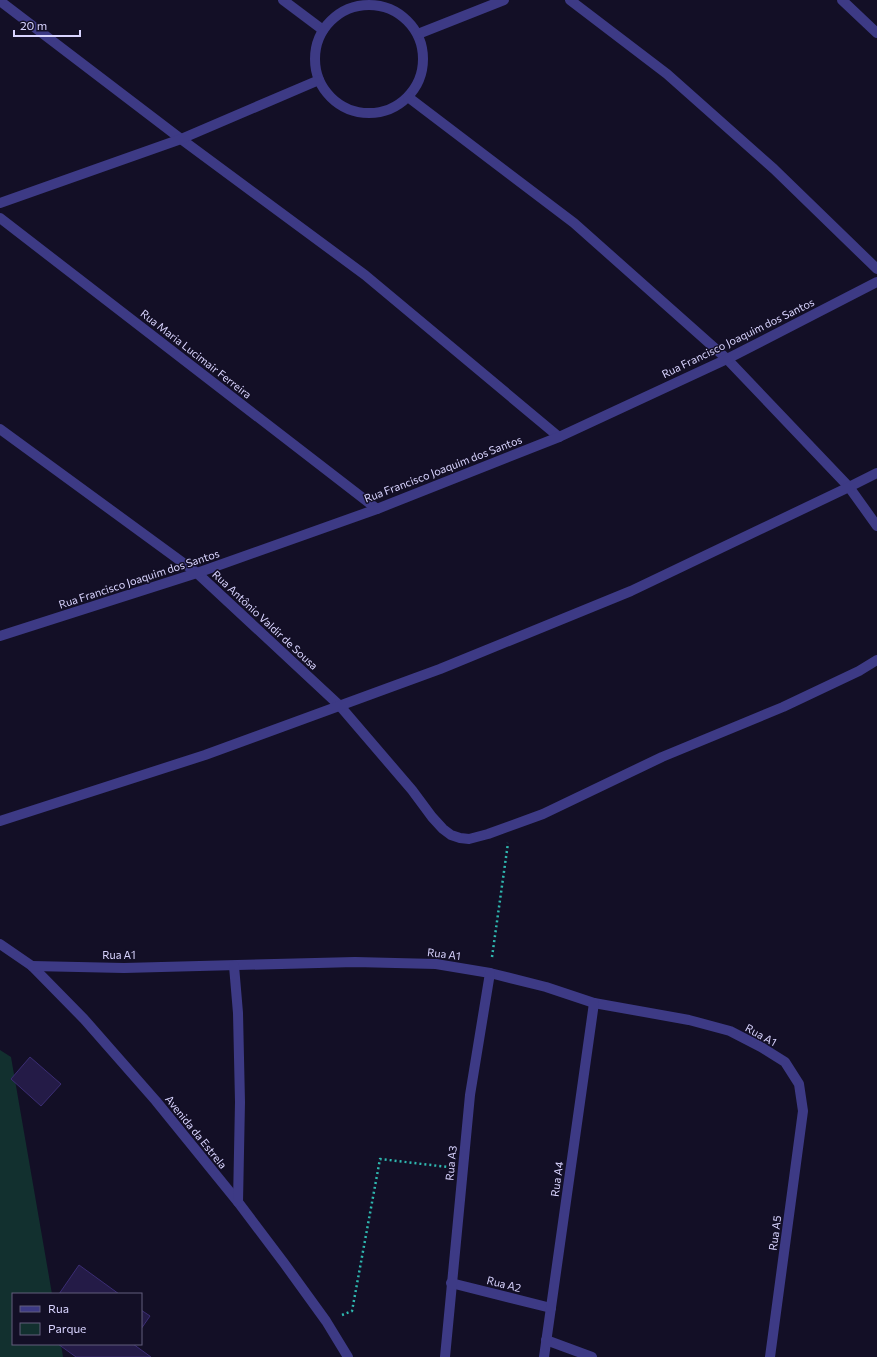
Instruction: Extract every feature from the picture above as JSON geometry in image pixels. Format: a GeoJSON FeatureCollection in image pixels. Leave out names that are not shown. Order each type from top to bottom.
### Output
{"type":"FeatureCollection","features":[{"type":"Feature","properties":{"kind":"street"},"geometry":{"type":"LineString","coordinates":[[283,0],[323,30]]}},
{"type":"Feature","properties":{"kind":"street"},"geometry":{"type":"LineString","coordinates":[[418,34],[504,0]]}},
{"type":"Feature","properties":{"kind":"street"},"geometry":{"type":"LineString","coordinates":[[570,0],[667,74],[774,169],[877,269]]}},
{"type":"Feature","properties":{"kind":"street"},"geometry":{"type":"LineString","coordinates":[[842,0],[877,33]]}},
{"type":"Feature","properties":{"kind":"street"},"geometry":{"type":"LineString","coordinates":[[0,1],[180,139],[365,275],[559,437]]}},
{"type":"Feature","properties":{"kind":"street"},"geometry":{"type":"LineString","coordinates":[[363,5],[380,6],[395,11],[408,21],[418,34],[423,51],[423,68],[418,84],[408,98],[394,108],[377,114],[359,113],[342,107],[328,96],[318,80],[314,64],[316,46],[323,30],[333,18],[347,9],[363,5]]}},
{"type":"Feature","properties":{"kind":"street"},"geometry":{"type":"LineString","coordinates":[[0,202],[180,139],[318,80]]}},
{"type":"Feature","properties":{"kind":"street"},"geometry":{"type":"LineString","coordinates":[[408,98],[574,223],[727,359],[849,487],[877,526]]}},
{"type":"Feature","properties":{"kind":"street","name":"Rua Maria Lucimair Ferreira"},"geometry":{"type":"LineString","coordinates":[[0,218],[377,509]]}},
{"type":"Feature","properties":{"kind":"street","name":"Rua Francisco Joaquim dos Santos"},"geometry":{"type":"LineString","coordinates":[[0,636],[197,573],[377,509],[559,437],[727,359],[877,282]]}},
{"type":"Feature","properties":{"kind":"street","name":"Rua Antônio Valdir de Sousa"},"geometry":{"type":"LineString","coordinates":[[0,429],[197,573],[340,706],[412,790],[443,829],[451,835],[469,839],[510,827]]}},
{"type":"Feature","properties":{"kind":"street"},"geometry":{"type":"LineString","coordinates":[[0,821],[205,755],[440,669],[631,591],[877,473]]}},
{"type":"Feature","properties":{"kind":"street"},"geometry":{"type":"LineString","coordinates":[[510,827],[543,814],[662,757],[783,707],[859,671],[877,660]]}},
{"type":"Feature","properties":{"kind":"street","name":"Avenida da Estrela"},"geometry":{"type":"LineString","coordinates":[[0,944],[32,966],[84,1019],[156,1101],[238,1202],[326,1321],[348,1357]]}},
{"type":"Feature","properties":{"kind":"street","name":"Rua A1"},"geometry":{"type":"LineString","coordinates":[[32,966],[124,968],[356,962],[436,964],[490,973],[546,987],[594,1003],[689,1020],[730,1031],[761,1047],[785,1062],[799,1084],[804,1111]]}},
{"type":"Feature","properties":{"kind":"street"},"geometry":{"type":"LineString","coordinates":[[234,966],[238,1013],[240,1102],[238,1202]]}},
{"type":"Feature","properties":{"kind":"street","name":"Rua A3"},"geometry":{"type":"LineString","coordinates":[[445,1357],[470,1094],[490,973]]}},
{"type":"Feature","properties":{"kind":"street","name":"Rua A4"},"geometry":{"type":"LineString","coordinates":[[544,1357],[594,1003]]}},
{"type":"Feature","properties":{"kind":"street","name":"Rua A5"},"geometry":{"type":"LineString","coordinates":[[770,1357],[804,1111]]}},
{"type":"Feature","properties":{"kind":"street","name":"Rua A2"},"geometry":{"type":"LineString","coordinates":[[451,1283],[551,1308]]}},
{"type":"Feature","properties":{"kind":"street"},"geometry":{"type":"LineString","coordinates":[[546,1340],[592,1357]]}},
{"type":"Feature","properties":{"kind":"path"},"geometry":{"type":"LineString","coordinates":[[490,973],[510,827]]}},
{"type":"Feature","properties":{"kind":"path"},"geometry":{"type":"LineString","coordinates":[[326,1321],[352,1312],[380,1159],[462,1168]]}},
{"type":"Feature","properties":{"kind":"green space"},"geometry":{"type":"Polygon","coordinates":[[[0,1050],[11,1057],[52,1293],[12,1293],[12,1345],[61,1345],[63,1357],[0,1357],[0,1050]]]}},
{"type":"Feature","properties":{"kind":"building"},"geometry":{"type":"Polygon","coordinates":[[[30,1057],[61,1084],[41,1106],[11,1079],[30,1057]]]}},
{"type":"Feature","properties":{"kind":"building"},"geometry":{"type":"Polygon","coordinates":[[[79,1265],[118,1293],[60,1293],[79,1265]]]}},
{"type":"Feature","properties":{"kind":"building"},"geometry":{"type":"Polygon","coordinates":[[[142,1311],[150,1316],[142,1328],[142,1311]]]}},
{"type":"Feature","properties":{"kind":"building"},"geometry":{"type":"Polygon","coordinates":[[[59,1345],[134,1345],[151,1357],[76,1357],[59,1345]]]}}]}
